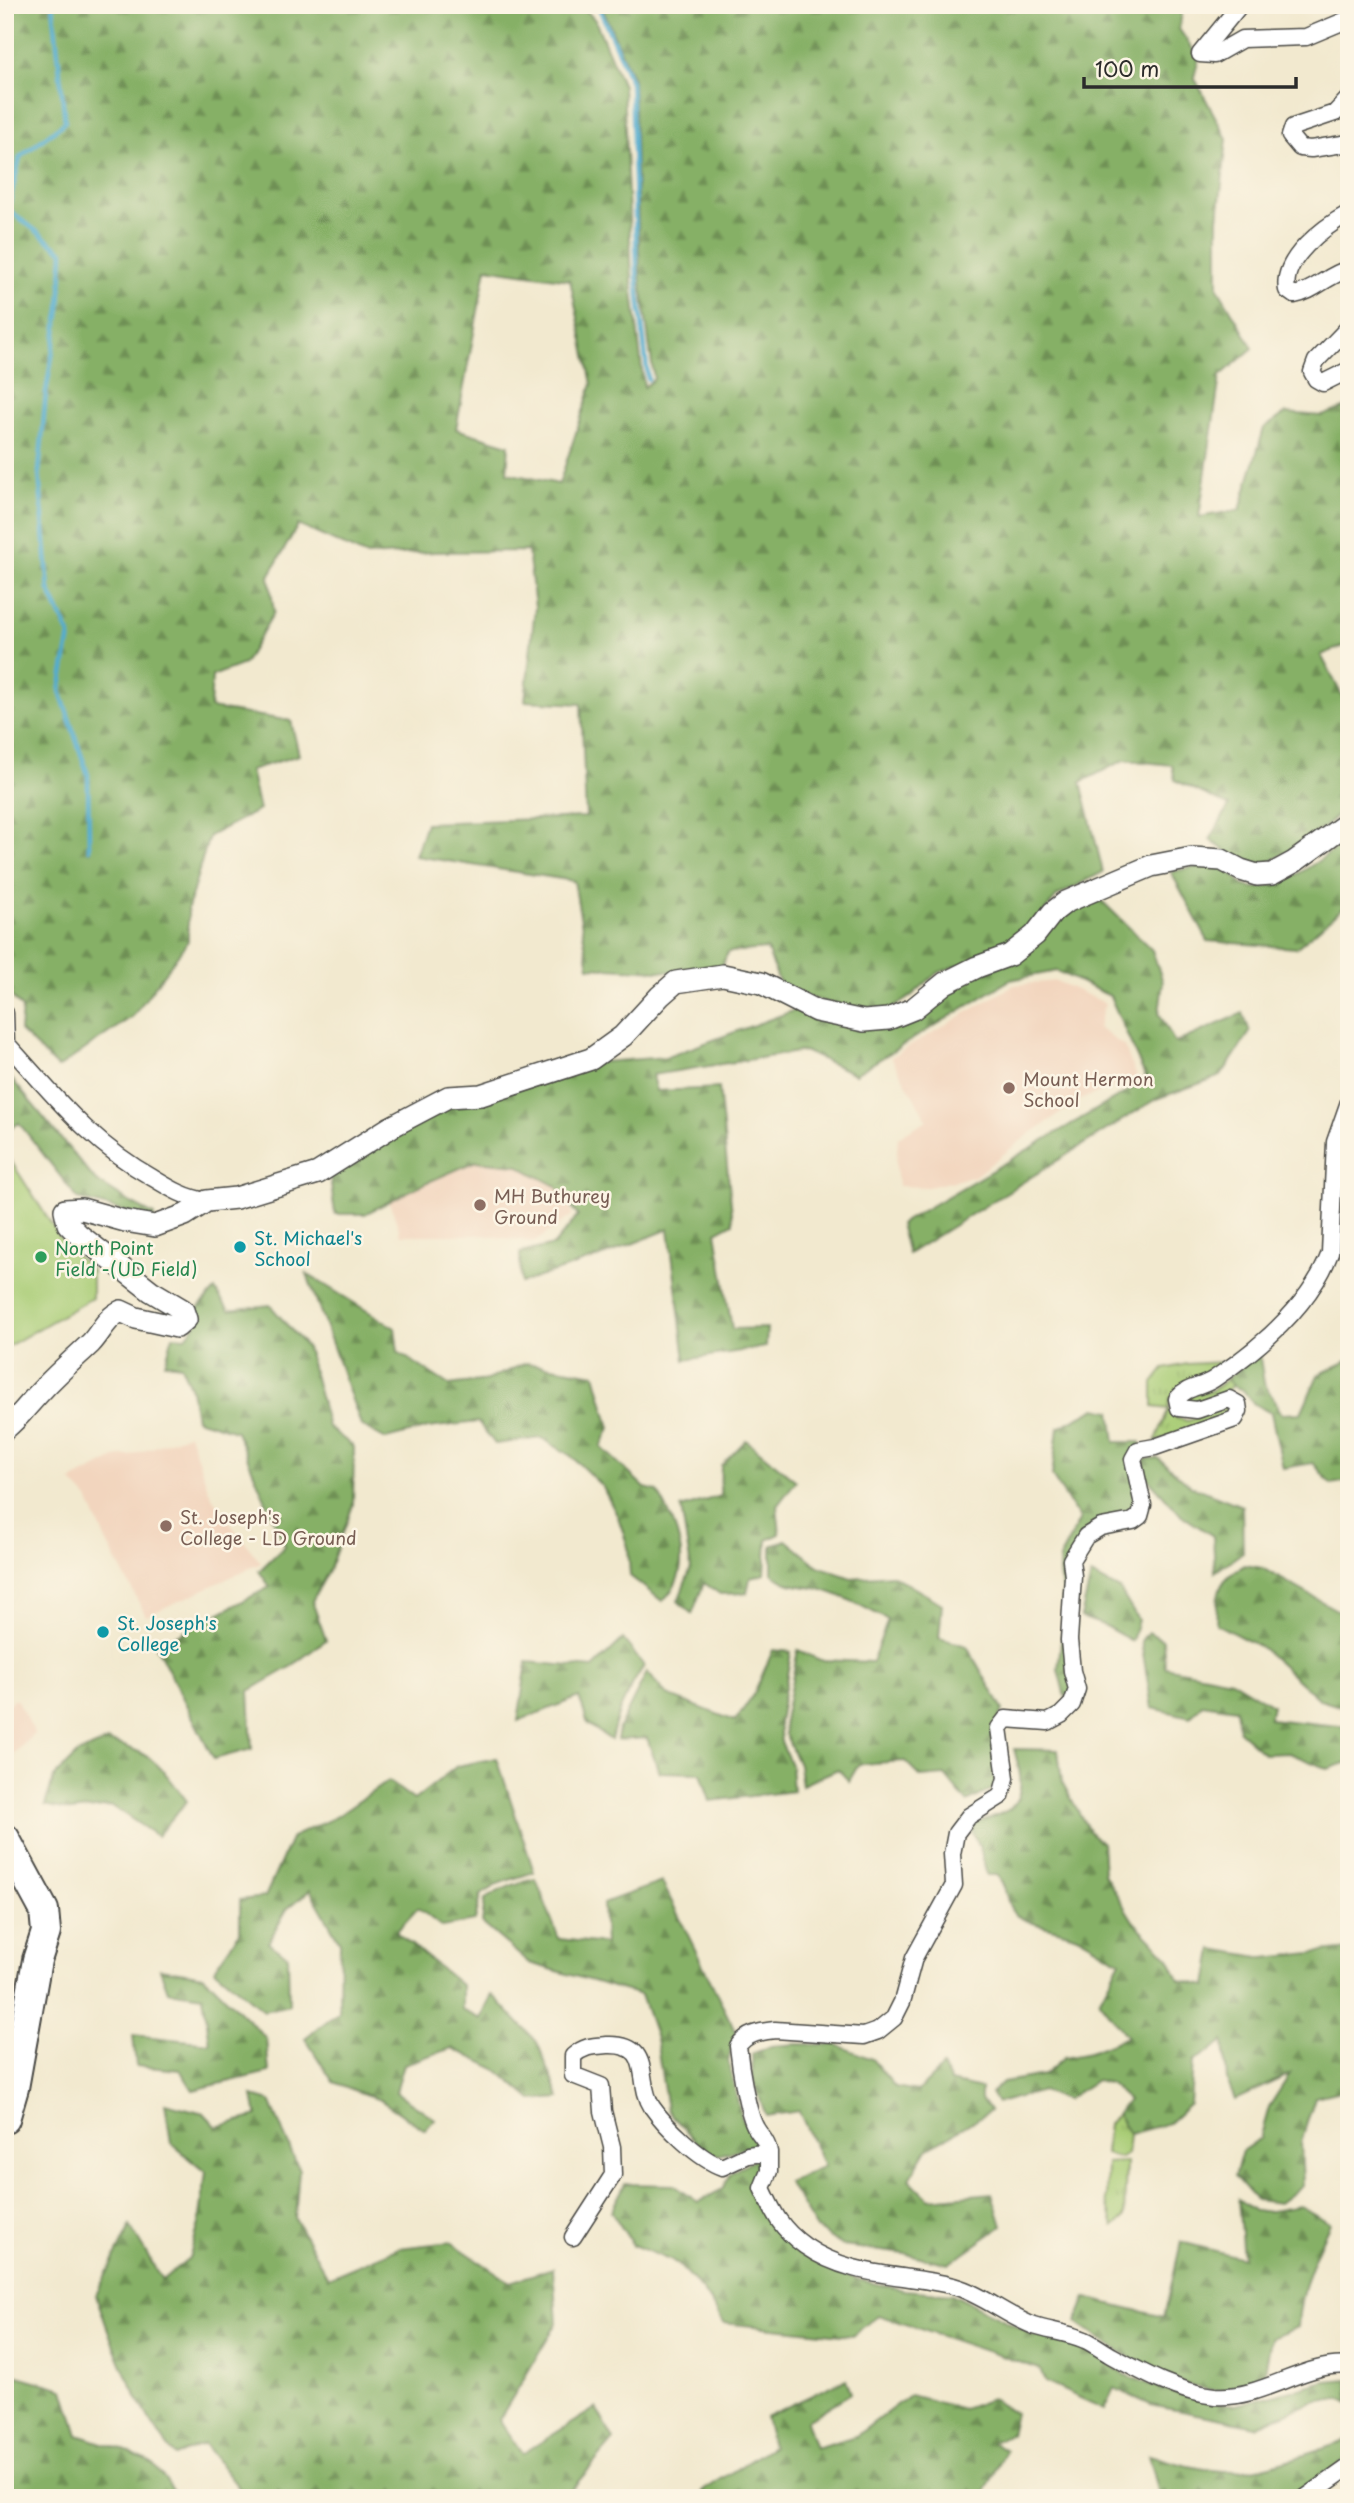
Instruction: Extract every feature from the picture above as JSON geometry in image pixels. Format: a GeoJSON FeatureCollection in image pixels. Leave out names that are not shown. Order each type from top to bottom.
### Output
{"type":"FeatureCollection","features":[{"type":"Feature","properties":{"kind":"highway"},"geometry":{"type":"LineString","coordinates":[[5,1838],[44,1910],[46,1932],[37,1960],[14,2088],[5,2119]]}},
{"type":"Feature","properties":{"kind":"main road"},"geometry":{"type":"LineString","coordinates":[[5,1429],[23,1414],[59,1372],[93,1341],[111,1316],[121,1311],[136,1318],[177,1327],[186,1319],[183,1310],[150,1291],[78,1234],[68,1224],[65,1210],[82,1209],[155,1226],[185,1215],[207,1201],[236,1198],[318,1174],[391,1127],[448,1097],[481,1095],[591,1059],[623,1037],[676,982],[723,975],[761,983],[816,1011],[864,1021],[888,1019],[913,1009],[945,983],[1010,955],[1035,935],[1053,912],[1066,902],[1088,892],[1151,866],[1192,858],[1222,860],[1257,875],[1272,874],[1294,862],[1349,822]]}},
{"type":"Feature","properties":{"kind":"street"},"geometry":{"type":"LineString","coordinates":[[1240,5],[1200,54],[1214,55],[1242,39],[1306,37],[1349,19]]}},
{"type":"Feature","properties":{"kind":"street"},"geometry":{"type":"LineString","coordinates":[[1349,98],[1335,113],[1293,127],[1290,136],[1300,148],[1349,143]]}},
{"type":"Feature","properties":{"kind":"street"},"geometry":{"type":"LineString","coordinates":[[1349,213],[1298,254],[1288,269],[1285,281],[1287,290],[1294,295],[1304,294],[1325,278],[1349,268]]}},
{"type":"Feature","properties":{"kind":"street"},"geometry":{"type":"LineString","coordinates":[[1349,327],[1316,361],[1312,372],[1316,379],[1323,383],[1349,370]]}},
{"type":"Feature","properties":{"kind":"street"},"geometry":{"type":"LineString","coordinates":[[5,1013],[6,1043],[62,1107],[92,1136],[141,1171],[187,1198],[207,1201]]}},
{"type":"Feature","properties":{"kind":"street"},"geometry":{"type":"LineString","coordinates":[[1349,1102],[1335,1142],[1329,1253],[1324,1267],[1306,1297],[1278,1327],[1232,1367],[1209,1383],[1183,1391],[1177,1399],[1179,1408],[1188,1411],[1229,1399],[1238,1404],[1239,1412],[1235,1419],[1155,1447],[1138,1450],[1133,1459],[1143,1506],[1140,1516],[1133,1521],[1101,1527],[1086,1536],[1071,1560],[1073,1576],[1069,1640],[1077,1689],[1072,1704],[1060,1716],[1048,1722],[1006,1719],[999,1728],[1006,1778],[1001,1796],[968,1816],[956,1833],[952,1854],[954,1885],[914,1958],[902,2001],[894,2018],[878,2031],[864,2036],[775,2030],[744,2037],[738,2046],[753,2121],[768,2143],[769,2171],[762,2188],[778,2223],[805,2246],[829,2259],[885,2277],[955,2287],[1034,2326],[1086,2340],[1163,2382],[1192,2393],[1220,2396],[1246,2393],[1307,2372],[1338,2365],[1349,2366]]}},
{"type":"Feature","properties":{"kind":"street"},"geometry":{"type":"LineString","coordinates":[[573,2237],[602,2196],[613,2175],[612,2147],[603,2112],[601,2086],[573,2075],[573,2056],[584,2047],[623,2046],[637,2054],[643,2066],[651,2105],[681,2137],[711,2163],[722,2167],[748,2155],[769,2152]]}},
{"type":"Feature","properties":{"kind":"street"},"geometry":{"type":"LineString","coordinates":[[1305,2498],[1349,2467]]}},
{"type":"Feature","properties":{"kind":"shaded area","name":"Mount Hermon School"},"geometry":{"type":"Polygon","coordinates":[[[1056,981],[1105,1003],[1098,1028],[1124,1046],[1137,1077],[1082,1099],[1031,1133],[975,1176],[928,1187],[898,1186],[898,1137],[927,1120],[891,1057],[1014,985],[1056,981]]]}},
{"type":"Feature","properties":{"kind":"shaded area","name":"MH Buthurey Ground"},"geometry":{"type":"Polygon","coordinates":[[[463,1153],[520,1156],[564,1181],[572,1215],[535,1242],[482,1235],[401,1235],[387,1195],[463,1153]]]}},
{"type":"Feature","properties":{"kind":"shaded area","name":"St. Joseph's College - LD Ground"},"geometry":{"type":"Polygon","coordinates":[[[189,1434],[209,1491],[221,1512],[261,1563],[146,1616],[106,1541],[88,1499],[71,1481],[119,1456],[130,1456],[189,1434]]]}},
{"type":"Feature","properties":{"kind":"shaded area"},"geometry":{"type":"Polygon","coordinates":[[[16,1699],[35,1733],[5,1763],[5,1700],[8,1704],[16,1699]]]}},
{"type":"Feature","properties":{"kind":"green space"},"geometry":{"type":"Polygon","coordinates":[[[5,5],[581,5],[595,20],[623,86],[632,282],[644,387],[654,379],[640,275],[633,79],[601,5],[1181,5],[1179,29],[1199,58],[1194,77],[1227,139],[1218,219],[1218,288],[1253,348],[1220,376],[1199,517],[1240,510],[1264,428],[1286,413],[1322,416],[1349,406],[1349,644],[1321,655],[1349,709],[1349,804],[1328,824],[1264,865],[1241,862],[1210,840],[1229,806],[1175,780],[1172,765],[1124,760],[1081,782],[1103,872],[1057,896],[1027,933],[1005,948],[937,973],[910,997],[888,1011],[856,1010],[807,997],[779,982],[767,949],[728,952],[720,970],[676,972],[589,967],[574,881],[415,856],[426,823],[586,817],[581,704],[525,701],[535,607],[528,551],[367,556],[298,525],[269,576],[274,612],[244,664],[212,676],[210,708],[291,721],[299,755],[250,770],[259,810],[209,836],[188,908],[188,941],[133,1016],[58,1068],[20,1031],[22,1008],[5,989],[5,5]],[[486,268],[456,429],[509,445],[507,473],[559,484],[592,384],[570,280],[486,268]]]}},
{"type":"Feature","properties":{"kind":"green space"},"geometry":{"type":"Polygon","coordinates":[[[1349,839],[1349,903],[1296,948],[1208,941],[1171,872],[1218,866],[1227,869],[1244,885],[1256,888],[1269,886],[1298,874],[1349,839]]]}},
{"type":"Feature","properties":{"kind":"green space"},"geometry":{"type":"Polygon","coordinates":[[[1101,900],[1152,950],[1163,982],[1159,1013],[1175,1043],[1243,1013],[1250,1032],[1221,1076],[1156,1099],[908,1254],[900,1224],[1147,1080],[1110,996],[1057,971],[1010,980],[855,1074],[804,1051],[652,1075],[656,1091],[719,1088],[733,1223],[716,1232],[732,1329],[767,1328],[766,1347],[685,1360],[669,1229],[600,1257],[521,1283],[520,1253],[554,1245],[578,1216],[556,1186],[517,1165],[476,1161],[365,1214],[335,1214],[330,1177],[372,1149],[451,1105],[601,1062],[667,1057],[795,1010],[889,1023],[1062,913],[1101,900]]]}},
{"type":"Feature","properties":{"kind":"green space"},"geometry":{"type":"Polygon","coordinates":[[[5,1071],[95,1180],[154,1215],[154,1219],[78,1199],[19,1123],[5,1132],[5,1071]]]}},
{"type":"Feature","properties":{"kind":"green space"},"geometry":{"type":"Polygon","coordinates":[[[1349,1127],[1349,1206],[1337,1203],[1343,1145],[1349,1127]]]}},
{"type":"Feature","properties":{"kind":"green space","name":"North Point Field -(UD Field)"},"geometry":{"type":"Polygon","coordinates":[[[9,1158],[63,1242],[92,1271],[92,1298],[5,1348],[5,1160],[9,1158]]]}},
{"type":"Feature","properties":{"kind":"green space"},"geometry":{"type":"Polygon","coordinates":[[[307,1274],[395,1328],[398,1352],[449,1385],[487,1380],[526,1363],[595,1374],[610,1428],[601,1447],[645,1488],[657,1491],[677,1532],[681,1562],[673,1589],[662,1601],[630,1576],[628,1547],[618,1517],[602,1486],[571,1456],[542,1438],[495,1444],[478,1422],[428,1428],[386,1439],[361,1425],[307,1274]]]}},
{"type":"Feature","properties":{"kind":"green space"},"geometry":{"type":"Polygon","coordinates":[[[215,1290],[229,1310],[270,1305],[307,1348],[328,1427],[354,1447],[353,1505],[329,1570],[312,1601],[326,1640],[289,1668],[249,1691],[252,1749],[214,1759],[156,1646],[270,1587],[259,1571],[285,1546],[236,1431],[196,1419],[191,1389],[181,1365],[165,1363],[173,1336],[186,1337],[196,1324],[198,1308],[215,1290]]]}},
{"type":"Feature","properties":{"kind":"green space"},"geometry":{"type":"Polygon","coordinates":[[[1259,1352],[1264,1383],[1282,1414],[1301,1413],[1318,1375],[1349,1360],[1349,1481],[1331,1484],[1313,1463],[1283,1468],[1271,1413],[1254,1404],[1243,1390],[1233,1386],[1227,1379],[1259,1352]]]}},
{"type":"Feature","properties":{"kind":"green space"},"geometry":{"type":"Polygon","coordinates":[[[1224,1362],[1170,1398],[1169,1408],[1176,1418],[1188,1421],[1229,1406],[1233,1410],[1231,1416],[1155,1442],[1169,1409],[1153,1407],[1153,1383],[1164,1369],[1187,1364],[1224,1362]]]}},
{"type":"Feature","properties":{"kind":"green space"},"geometry":{"type":"Polygon","coordinates":[[[1227,1379],[1233,1386],[1219,1395],[1189,1406],[1188,1396],[1213,1390],[1227,1379]]]}},
{"type":"Feature","properties":{"kind":"green space"},"geometry":{"type":"Polygon","coordinates":[[[1096,1408],[1111,1411],[1115,1442],[1141,1442],[1132,1510],[1124,1515],[1093,1523],[1069,1588],[1072,1691],[1065,1697],[1058,1669],[1064,1614],[1059,1559],[1080,1519],[1052,1476],[1058,1428],[1096,1408]]]}},
{"type":"Feature","properties":{"kind":"green space"},"geometry":{"type":"Polygon","coordinates":[[[746,1440],[796,1481],[777,1506],[780,1534],[767,1540],[765,1574],[750,1578],[747,1593],[720,1594],[704,1583],[692,1614],[678,1601],[691,1568],[681,1508],[720,1496],[721,1466],[746,1440]]]}},
{"type":"Feature","properties":{"kind":"green space"},"geometry":{"type":"Polygon","coordinates":[[[1158,1458],[1191,1486],[1242,1506],[1243,1552],[1215,1572],[1213,1536],[1181,1515],[1143,1473],[1144,1459],[1158,1458]]]}},
{"type":"Feature","properties":{"kind":"green space"},"geometry":{"type":"Polygon","coordinates":[[[786,1540],[818,1566],[851,1578],[892,1575],[942,1604],[939,1638],[967,1646],[1003,1710],[996,1727],[1004,1775],[995,1788],[967,1802],[945,1775],[921,1777],[905,1761],[859,1764],[849,1781],[838,1769],[802,1785],[799,1765],[785,1734],[784,1720],[798,1650],[820,1660],[872,1662],[888,1620],[840,1596],[790,1584],[778,1578],[772,1573],[772,1546],[786,1540]]]}},
{"type":"Feature","properties":{"kind":"green space"},"geometry":{"type":"Polygon","coordinates":[[[1245,1565],[1262,1568],[1349,1617],[1349,1709],[1320,1700],[1262,1648],[1216,1624],[1220,1589],[1228,1577],[1245,1565]]]}},
{"type":"Feature","properties":{"kind":"green space"},"geometry":{"type":"Polygon","coordinates":[[[1091,1575],[1120,1590],[1138,1620],[1132,1641],[1103,1625],[1081,1617],[1091,1575]]]}},
{"type":"Feature","properties":{"kind":"green space"},"geometry":{"type":"Polygon","coordinates":[[[1148,1632],[1163,1640],[1165,1667],[1231,1680],[1272,1705],[1269,1719],[1349,1727],[1349,1762],[1328,1769],[1289,1753],[1265,1754],[1239,1731],[1236,1709],[1202,1704],[1190,1717],[1152,1708],[1141,1641],[1148,1632]]]}},
{"type":"Feature","properties":{"kind":"green space"},"geometry":{"type":"Polygon","coordinates":[[[623,1639],[644,1666],[624,1702],[611,1740],[588,1724],[579,1697],[518,1721],[527,1662],[593,1668],[623,1639]]]}},
{"type":"Feature","properties":{"kind":"green space"},"geometry":{"type":"Polygon","coordinates":[[[773,1650],[791,1652],[779,1722],[781,1742],[791,1765],[793,1791],[710,1801],[701,1773],[659,1772],[647,1738],[617,1740],[619,1728],[647,1672],[667,1695],[735,1721],[755,1692],[773,1650]]]}},
{"type":"Feature","properties":{"kind":"green space"},"geometry":{"type":"Polygon","coordinates":[[[107,1741],[135,1750],[154,1762],[187,1801],[157,1836],[112,1806],[72,1811],[45,1805],[54,1777],[77,1754],[107,1741]]]}},
{"type":"Feature","properties":{"kind":"green space"},"geometry":{"type":"Polygon","coordinates":[[[1014,1749],[1058,1750],[1062,1782],[1089,1831],[1102,1843],[1104,1874],[1133,1921],[1169,1958],[1179,1980],[1207,1986],[1213,1949],[1265,1958],[1349,1949],[1349,2089],[1315,2097],[1301,2142],[1303,2185],[1279,2203],[1256,2200],[1235,2176],[1242,2151],[1260,2139],[1269,2107],[1290,2074],[1235,2100],[1227,2080],[1224,2041],[1193,2062],[1190,2104],[1169,2123],[1129,2134],[1117,2114],[1128,2100],[1109,2083],[1096,2080],[1066,2100],[1042,2091],[997,2103],[991,2093],[1003,2082],[1044,2075],[1064,2058],[1085,2054],[1127,2037],[1099,2001],[1120,1961],[1077,1936],[1015,1914],[1009,1905],[1001,1880],[997,1875],[987,1875],[980,1848],[969,1825],[1003,1813],[1016,1802],[1020,1780],[1014,1749]]]}},
{"type":"Feature","properties":{"kind":"green space"},"geometry":{"type":"Polygon","coordinates":[[[497,1758],[534,1872],[500,1883],[481,1895],[475,1921],[442,1927],[418,1908],[396,1932],[462,1986],[462,2010],[481,2019],[492,1994],[537,2042],[560,2098],[532,2100],[496,2069],[452,2048],[404,2064],[396,2092],[435,2119],[425,2130],[380,2100],[333,2082],[305,2038],[339,2012],[340,1942],[310,1890],[287,1909],[268,1943],[288,1956],[289,2005],[264,2011],[214,1969],[240,1932],[240,1900],[265,1897],[292,1837],[336,1817],[388,1781],[414,1800],[457,1766],[497,1758]]]}},
{"type":"Feature","properties":{"kind":"green space"},"geometry":{"type":"Polygon","coordinates":[[[536,1879],[559,1939],[605,1944],[603,1903],[662,1882],[736,2033],[728,2060],[742,2119],[760,2144],[719,2155],[705,2151],[667,2110],[656,2038],[641,1995],[529,1963],[482,1923],[485,1899],[509,1886],[536,1879]]]}},
{"type":"Feature","properties":{"kind":"green space"},"geometry":{"type":"Polygon","coordinates":[[[160,1969],[204,1976],[266,2038],[269,2072],[193,2090],[180,2070],[136,2066],[133,2035],[210,2043],[203,1996],[168,1991],[160,1969]]]}},
{"type":"Feature","properties":{"kind":"green space"},"geometry":{"type":"Polygon","coordinates":[[[837,2045],[872,2059],[895,2087],[918,2091],[942,2067],[951,2082],[981,2089],[981,2099],[990,2111],[927,2149],[909,2179],[929,2199],[992,2193],[1002,2226],[948,2264],[912,2255],[843,2246],[817,2229],[788,2182],[824,2166],[799,2111],[766,2116],[753,2079],[752,2054],[771,2046],[837,2045]]]}},
{"type":"Feature","properties":{"kind":"green space"},"geometry":{"type":"Polygon","coordinates":[[[253,2096],[270,2101],[299,2170],[295,2218],[328,2278],[399,2248],[451,2242],[510,2282],[553,2268],[557,2323],[499,2420],[522,2454],[596,2408],[614,2440],[564,2498],[247,2498],[204,2444],[175,2456],[149,2418],[128,2379],[96,2295],[130,2226],[162,2280],[189,2258],[199,2224],[206,2172],[171,2143],[165,2103],[204,2113],[217,2127],[257,2116],[253,2096]]]}},
{"type":"Feature","properties":{"kind":"green space"},"geometry":{"type":"Polygon","coordinates":[[[1117,2114],[1129,2134],[1127,2154],[1121,2158],[1105,2154],[1108,2124],[1117,2114]]]}},
{"type":"Feature","properties":{"kind":"green space"},"geometry":{"type":"Polygon","coordinates":[[[754,2159],[762,2159],[762,2173],[756,2188],[767,2223],[814,2261],[856,2279],[904,2290],[952,2294],[1036,2336],[1073,2343],[1089,2350],[1125,2375],[1207,2402],[1236,2405],[1325,2381],[1348,2379],[1349,2403],[1341,2398],[1313,2402],[1256,2426],[1151,2405],[1114,2388],[1104,2409],[1045,2382],[1040,2369],[878,2315],[852,2336],[724,2323],[703,2291],[677,2263],[633,2245],[611,2211],[625,2184],[674,2185],[698,2202],[723,2189],[731,2173],[754,2159]]]}},
{"type":"Feature","properties":{"kind":"green space"},"geometry":{"type":"Polygon","coordinates":[[[1126,2162],[1124,2218],[1114,2226],[1106,2200],[1107,2163],[1126,2162]]]}},
{"type":"Feature","properties":{"kind":"green space"},"geometry":{"type":"Polygon","coordinates":[[[1238,2199],[1254,2211],[1300,2206],[1330,2223],[1304,2287],[1298,2327],[1271,2338],[1264,2377],[1233,2389],[1214,2390],[1194,2386],[1151,2369],[1076,2322],[1086,2298],[1164,2317],[1181,2242],[1243,2258],[1238,2199]]]}},
{"type":"Feature","properties":{"kind":"green space"},"geometry":{"type":"Polygon","coordinates":[[[5,2353],[11,2374],[64,2389],[78,2435],[129,2452],[152,2463],[180,2498],[5,2498],[5,2353]]]}},
{"type":"Feature","properties":{"kind":"green space"},"geometry":{"type":"Polygon","coordinates":[[[846,2379],[851,2393],[806,2421],[815,2448],[856,2436],[910,2395],[963,2409],[991,2399],[1015,2413],[1010,2434],[992,2442],[1006,2450],[984,2495],[992,2498],[705,2498],[703,2491],[772,2446],[765,2417],[846,2379]]]}},
{"type":"Feature","properties":{"kind":"green space"},"geometry":{"type":"Polygon","coordinates":[[[1349,2438],[1349,2457],[1293,2498],[1160,2498],[1149,2455],[1205,2469],[1238,2471],[1282,2462],[1349,2438]]]}},
{"type":"Feature","properties":{"kind":"waterway"},"geometry":{"type":"LineString","coordinates":[[53,5],[65,122],[20,157],[8,209],[63,252],[60,309],[46,392],[39,472],[49,590],[70,635],[60,691],[88,775],[89,849]]}},
{"type":"Feature","properties":{"kind":"waterway"},"geometry":{"type":"LineString","coordinates":[[596,5],[631,82],[637,278],[648,379]]}},
{"type":"Feature","properties":{"kind":"place","name":"Mount Hermon School"},"geometry":{"type":"Point","coordinates":[1009,1088]}},
{"type":"Feature","properties":{"kind":"place","name":"MH Buthurey Ground"},"geometry":{"type":"Point","coordinates":[480,1205]}},
{"type":"Feature","properties":{"kind":"place","name":"St. Michael's School"},"geometry":{"type":"Point","coordinates":[240,1247]}},
{"type":"Feature","properties":{"kind":"place","name":"North Point Field -(UD Field)"},"geometry":{"type":"Point","coordinates":[41,1257]}},
{"type":"Feature","properties":{"kind":"place","name":"St. Joseph's College - LD Ground"},"geometry":{"type":"Point","coordinates":[166,1526]}},
{"type":"Feature","properties":{"kind":"place","name":"St. Joseph's College"},"geometry":{"type":"Point","coordinates":[103,1632]}}]}
